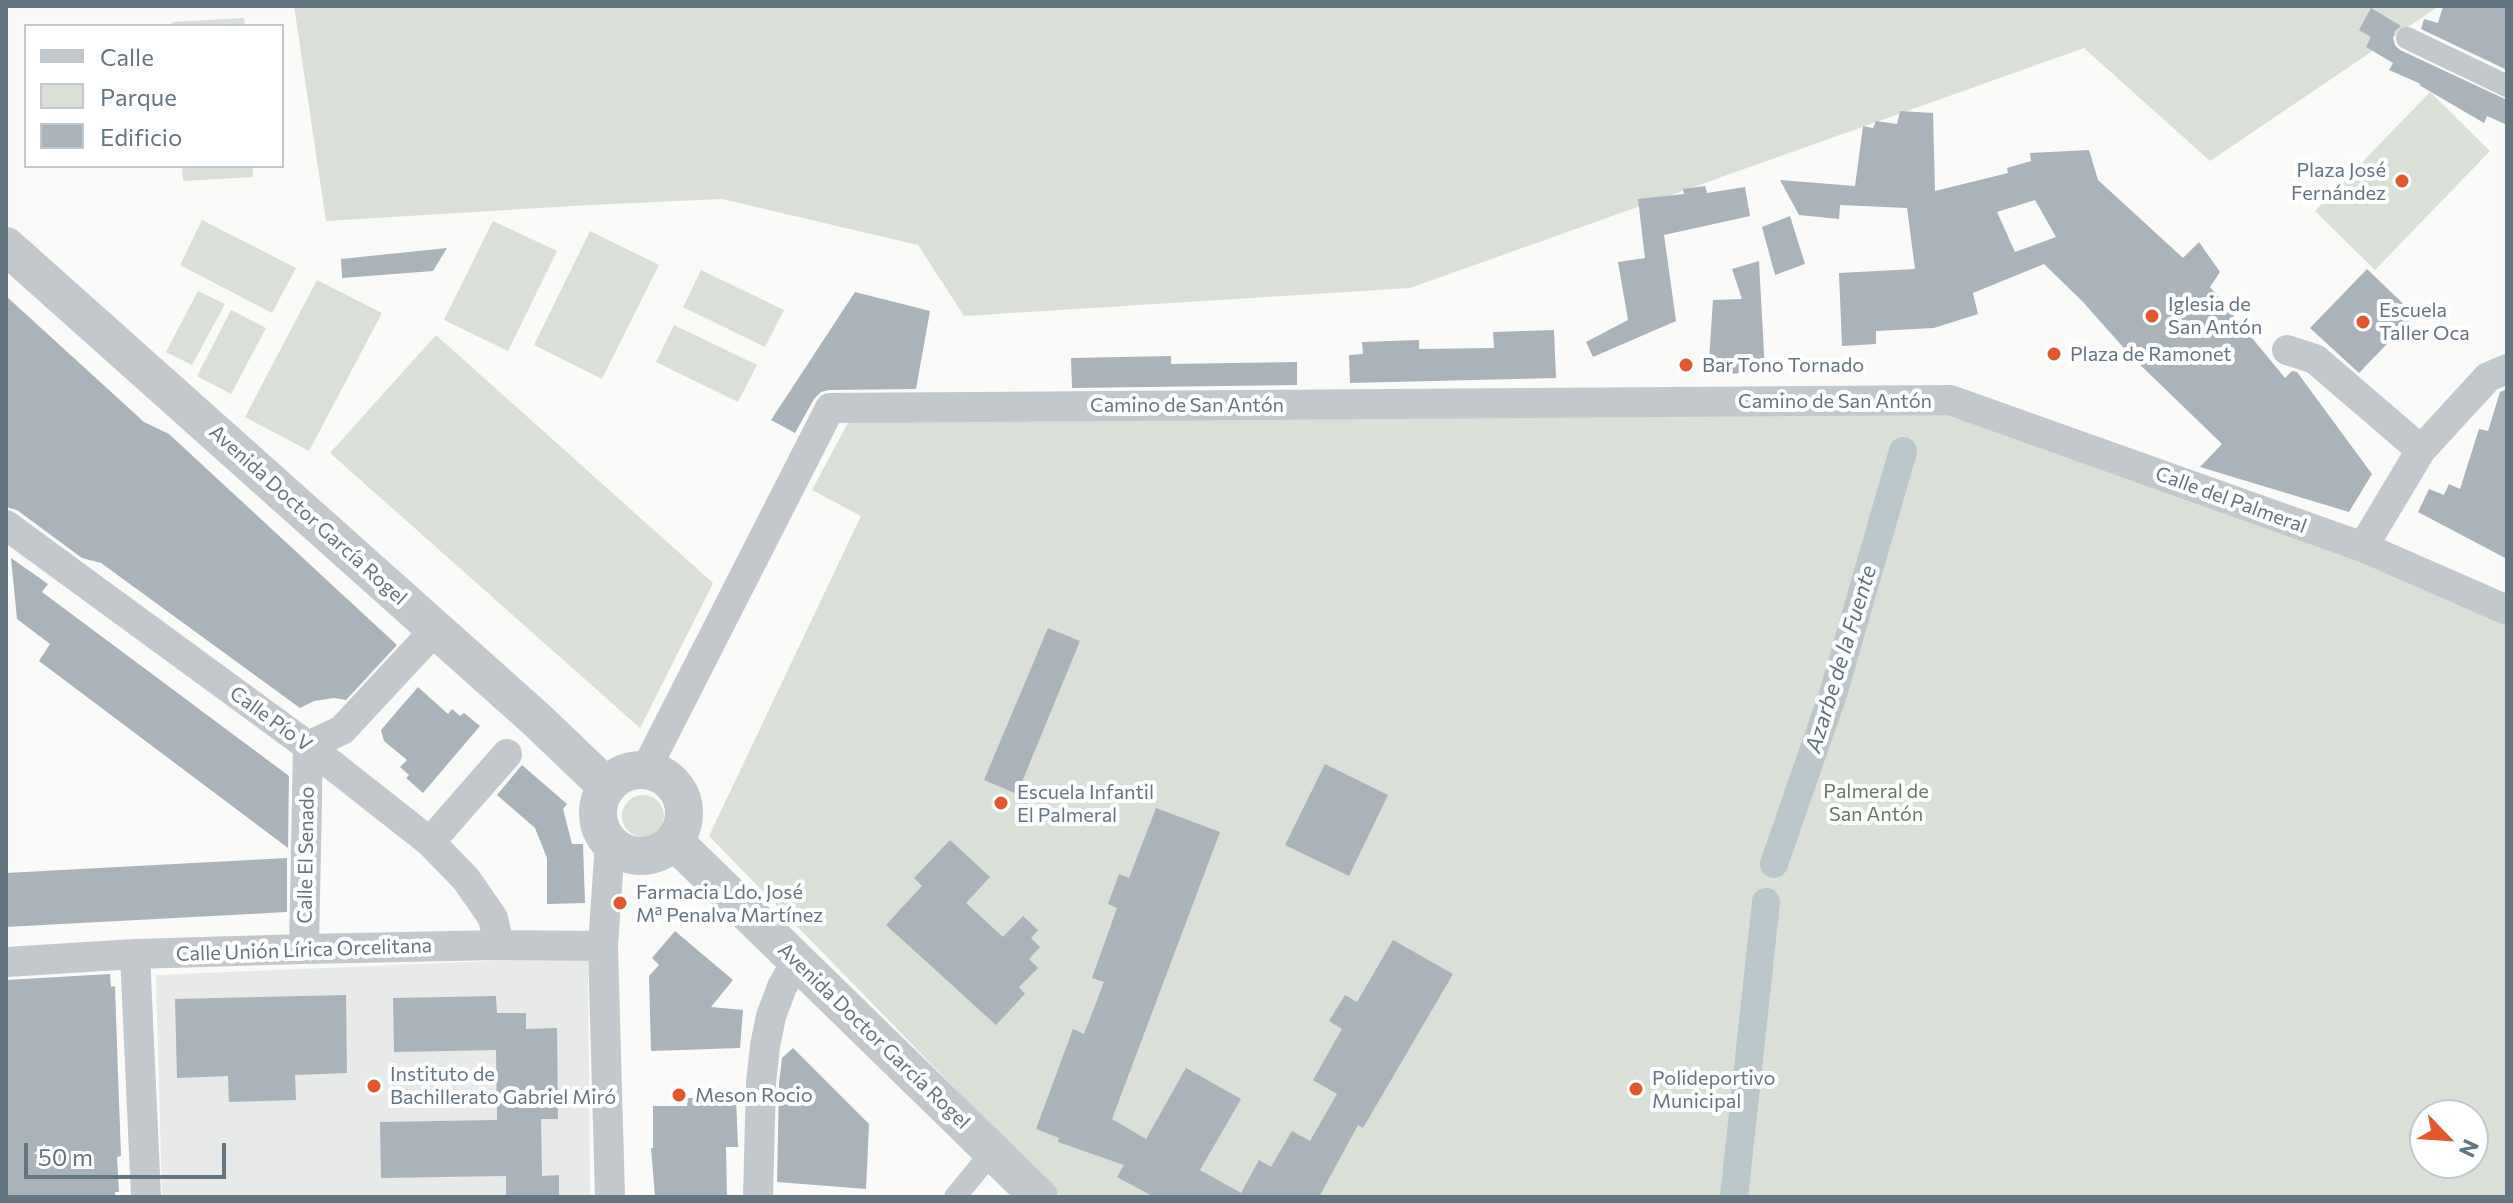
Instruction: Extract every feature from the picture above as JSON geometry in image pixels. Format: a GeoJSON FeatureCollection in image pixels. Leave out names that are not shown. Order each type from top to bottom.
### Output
{"type":"FeatureCollection","features":[{"type":"Feature","properties":{"kind":"street"},"geometry":{"type":"LineString","coordinates":[[2407,38],[2507,86]]}},
{"type":"Feature","properties":{"kind":"street","name":"Avenida Doctor García Rogel"},"geometry":{"type":"LineString","coordinates":[[6,246],[536,719],[607,787]]}},
{"type":"Feature","properties":{"kind":"street"},"geometry":{"type":"LineString","coordinates":[[2287,350],[2315,359],[2421,450]]}},
{"type":"Feature","properties":{"kind":"street"},"geometry":{"type":"LineString","coordinates":[[2363,547],[2421,450],[2488,377],[2507,369]]}},
{"type":"Feature","properties":{"kind":"street","name":"Calle del Palmeral"},"geometry":{"type":"LineString","coordinates":[[1950,400],[2363,547],[2507,610]]}},
{"type":"Feature","properties":{"kind":"street","name":"Camino de San Antón"},"geometry":{"type":"LineString","coordinates":[[646,769],[830,408],[1950,400]]}},
{"type":"Feature","properties":{"kind":"street","name":"Calle Pío V"},"geometry":{"type":"LineString","coordinates":[[6,525],[308,746],[430,842],[466,879],[493,918],[499,945]]}},
{"type":"Feature","properties":{"kind":"street"},"geometry":{"type":"LineString","coordinates":[[308,746],[342,730],[436,629]]}},
{"type":"Feature","properties":{"kind":"street","name":"Calle El Senado"},"geometry":{"type":"LineString","coordinates":[[304,949],[308,746]]}},
{"type":"Feature","properties":{"kind":"street"},"geometry":{"type":"LineString","coordinates":[[430,842],[507,754]]}},
{"type":"Feature","properties":{"kind":"street"},"geometry":{"type":"LineString","coordinates":[[646,769],[668,778],[682,797],[685,821],[675,842],[660,853],[642,857],[625,854],[610,843],[602,831],[598,816],[600,801],[617,777],[646,769]]}},
{"type":"Feature","properties":{"kind":"street","name":"Avenida Doctor García Rogel"},"geometry":{"type":"LineString","coordinates":[[675,842],[1039,1197]]}},
{"type":"Feature","properties":{"kind":"street"},"geometry":{"type":"LineString","coordinates":[[610,843],[603,946],[610,1197]]}},
{"type":"Feature","properties":{"kind":"street","name":"Calle Unión Lírica Orcelitana"},"geometry":{"type":"LineString","coordinates":[[6,962],[304,949],[603,946]]}},
{"type":"Feature","properties":{"kind":"street"},"geometry":{"type":"LineString","coordinates":[[135,954],[146,1197]]}},
{"type":"Feature","properties":{"kind":"street"},"geometry":{"type":"LineString","coordinates":[[758,1197],[765,1046],[777,1001],[797,960]]}},
{"type":"Feature","properties":{"kind":"street"},"geometry":{"type":"LineString","coordinates":[[956,1196],[992,1152]]}},
{"type":"Feature","properties":{"kind":"shaded area","name":"Instituto de Bachillerato Gabriel Miró"},"geometry":{"type":"Polygon","coordinates":[[[588,957],[590,1197],[162,1197],[156,975],[588,957]]]}},
{"type":"Feature","properties":{"kind":"green space"},"geometry":{"type":"Polygon","coordinates":[[[294,6],[2439,6],[2210,161],[2084,48],[1410,288],[964,316],[918,245],[722,199],[326,221],[294,6]]]}},
{"type":"Feature","properties":{"kind":"green space"},"geometry":{"type":"Polygon","coordinates":[[[244,18],[245,24],[172,24],[244,18]]]}},
{"type":"Feature","properties":{"kind":"green space","name":"Plaza José Fernández"},"geometry":{"type":"Polygon","coordinates":[[[2430,92],[2490,151],[2375,270],[2315,211],[2430,92]]]}},
{"type":"Feature","properties":{"kind":"green space"},"geometry":{"type":"Polygon","coordinates":[[[182,168],[253,168],[253,177],[183,181],[182,168]]]}},
{"type":"Feature","properties":{"kind":"green space"},"geometry":{"type":"Polygon","coordinates":[[[202,220],[296,268],[272,313],[180,265],[202,220]]]}},
{"type":"Feature","properties":{"kind":"green space"},"geometry":{"type":"Polygon","coordinates":[[[493,221],[557,251],[508,351],[444,320],[493,221]]]}},
{"type":"Feature","properties":{"kind":"green space"},"geometry":{"type":"Polygon","coordinates":[[[590,231],[659,265],[602,379],[534,345],[590,231]]]}},
{"type":"Feature","properties":{"kind":"green space"},"geometry":{"type":"Polygon","coordinates":[[[701,270],[784,310],[765,347],[683,307],[701,270]]]}},
{"type":"Feature","properties":{"kind":"green space"},"geometry":{"type":"Polygon","coordinates":[[[317,280],[382,313],[309,451],[245,417],[317,280]]]}},
{"type":"Feature","properties":{"kind":"green space"},"geometry":{"type":"Polygon","coordinates":[[[198,291],[225,304],[192,365],[166,352],[198,291]]]}},
{"type":"Feature","properties":{"kind":"green space"},"geometry":{"type":"Polygon","coordinates":[[[231,310],[266,328],[231,394],[197,376],[231,310]]]}},
{"type":"Feature","properties":{"kind":"green space"},"geometry":{"type":"Polygon","coordinates":[[[674,325],[757,365],[738,402],[656,362],[674,325]]]}},
{"type":"Feature","properties":{"kind":"green space"},"geometry":{"type":"Polygon","coordinates":[[[436,335],[713,583],[640,728],[330,453],[436,335]]]}},
{"type":"Feature","properties":{"kind":"green space","name":"Palmeral de San Antón"},"geometry":{"type":"Polygon","coordinates":[[[1943,407],[2458,597],[2507,622],[2507,1197],[1061,1197],[709,836],[861,516],[812,490],[849,421],[1943,407]]]}},
{"type":"Feature","properties":{"kind":"green space"},"geometry":{"type":"Polygon","coordinates":[[[643,795],[658,801],[664,816],[658,831],[643,837],[628,831],[622,816],[628,801],[643,795]]]}},
{"type":"Feature","properties":{"kind":"building"},"geometry":{"type":"Polygon","coordinates":[[[2443,6],[2507,6],[2507,70],[2421,29],[2424,19],[2438,23],[2443,6]]]}},
{"type":"Feature","properties":{"kind":"building"},"geometry":{"type":"Polygon","coordinates":[[[2371,8],[2401,26],[2393,38],[2400,50],[2507,100],[2507,125],[2487,116],[2484,123],[2421,84],[2389,70],[2393,63],[2366,47],[2371,37],[2359,30],[2371,8]]]}},
{"type":"Feature","properties":{"kind":"building"},"geometry":{"type":"Polygon","coordinates":[[[1900,111],[1933,113],[1935,191],[2008,173],[2007,168],[2031,161],[2030,153],[2089,150],[2098,180],[2183,258],[2199,242],[2220,272],[2210,287],[2285,378],[2292,371],[2297,372],[2372,474],[2349,512],[2200,467],[2222,444],[2130,355],[2044,264],[1973,293],[1978,314],[1934,328],[1876,331],[1876,344],[1842,346],[1839,273],[1915,269],[1907,208],[1840,205],[1839,219],[1799,215],[1780,180],[1855,186],[1863,126],[1873,128],[1876,121],[1897,124],[1900,111]],[[2035,200],[1997,212],[2015,252],[2056,237],[2035,200]]]}},
{"type":"Feature","properties":{"kind":"building"},"geometry":{"type":"Polygon","coordinates":[[[1705,186],[1707,193],[1745,187],[1750,216],[1664,235],[1676,321],[1593,357],[1586,342],[1628,320],[1618,262],[1645,258],[1638,199],[1684,194],[1683,189],[1705,186]]]}},
{"type":"Feature","properties":{"kind":"building"},"geometry":{"type":"Polygon","coordinates":[[[1790,216],[1805,264],[1775,275],[1762,227],[1790,216]]]}},
{"type":"Feature","properties":{"kind":"building"},"geometry":{"type":"Polygon","coordinates":[[[447,248],[433,271],[342,278],[341,259],[447,248]]]}},
{"type":"Feature","properties":{"kind":"building"},"geometry":{"type":"Polygon","coordinates":[[[1759,261],[1765,372],[1708,375],[1713,300],[1742,299],[1732,269],[1759,261]]]}},
{"type":"Feature","properties":{"kind":"building","name":"Escuela Taller Oca"},"geometry":{"type":"Polygon","coordinates":[[[2367,269],[2415,315],[2359,373],[2310,328],[2367,269]]]}},
{"type":"Feature","properties":{"kind":"building"},"geometry":{"type":"Polygon","coordinates":[[[855,292],[930,311],[916,389],[821,392],[795,433],[771,420],[855,292]]]}},
{"type":"Feature","properties":{"kind":"building"},"geometry":{"type":"Polygon","coordinates":[[[6,296],[144,422],[169,434],[397,645],[346,700],[314,701],[300,708],[101,563],[82,558],[17,510],[6,507],[6,296]]]}},
{"type":"Feature","properties":{"kind":"building"},"geometry":{"type":"Polygon","coordinates":[[[1554,330],[1556,378],[1350,383],[1349,355],[1363,354],[1362,342],[1419,340],[1419,349],[1494,348],[1493,332],[1554,330]]]}},
{"type":"Feature","properties":{"kind":"building"},"geometry":{"type":"Polygon","coordinates":[[[1171,356],[1171,364],[1297,362],[1297,385],[1072,388],[1071,358],[1171,356]]]}},
{"type":"Feature","properties":{"kind":"building"},"geometry":{"type":"Polygon","coordinates":[[[2507,389],[2507,559],[2418,512],[2429,489],[2444,495],[2449,484],[2460,489],[2479,429],[2488,431],[2500,392],[2507,389]]]}},
{"type":"Feature","properties":{"kind":"building"},"geometry":{"type":"Polygon","coordinates":[[[11,558],[48,584],[42,592],[289,776],[288,848],[39,661],[50,644],[17,619],[11,558]]]}},
{"type":"Feature","properties":{"kind":"building"},"geometry":{"type":"Polygon","coordinates":[[[1048,628],[1080,641],[1017,794],[984,780],[1048,628]]]}},
{"type":"Feature","properties":{"kind":"building"},"geometry":{"type":"Polygon","coordinates":[[[418,687],[448,714],[452,709],[460,716],[464,713],[480,726],[423,793],[406,778],[409,775],[400,767],[407,760],[384,741],[381,730],[418,687]]]}},
{"type":"Feature","properties":{"kind":"building"},"geometry":{"type":"Polygon","coordinates":[[[1325,764],[1388,795],[1349,876],[1285,845],[1325,764]]]}},
{"type":"Feature","properties":{"kind":"building"},"geometry":{"type":"Polygon","coordinates":[[[522,765],[567,804],[563,809],[572,844],[583,844],[585,903],[547,904],[547,858],[535,828],[497,795],[522,765]]]}},
{"type":"Feature","properties":{"kind":"building"},"geometry":{"type":"Polygon","coordinates":[[[1156,808],[1220,832],[1112,1119],[1146,1139],[1186,1068],[1241,1099],[1200,1170],[1241,1193],[1259,1160],[1271,1167],[1292,1131],[1310,1141],[1337,1094],[1313,1080],[1342,1029],[1329,1021],[1345,995],[1357,1002],[1393,940],[1453,974],[1363,1128],[1358,1125],[1319,1197],[1154,1197],[1117,1177],[1124,1165],[1058,1142],[1059,1138],[1036,1129],[1073,1029],[1084,1034],[1104,982],[1092,978],[1117,908],[1108,904],[1119,874],[1129,878],[1156,808]]]}},
{"type":"Feature","properties":{"kind":"building"},"geometry":{"type":"Polygon","coordinates":[[[950,840],[990,877],[966,903],[1003,937],[1023,916],[1038,930],[1031,938],[1040,947],[1029,959],[1038,968],[1019,987],[1025,994],[996,1025],[886,925],[922,886],[914,878],[950,840]]]}},
{"type":"Feature","properties":{"kind":"building"},"geometry":{"type":"Polygon","coordinates":[[[287,858],[287,912],[6,927],[6,873],[287,858]]]}},
{"type":"Feature","properties":{"kind":"building"},"geometry":{"type":"Polygon","coordinates":[[[675,931],[733,980],[711,1007],[743,1010],[740,1048],[651,1051],[649,976],[659,965],[652,958],[675,931]]]}},
{"type":"Feature","properties":{"kind":"building"},"geometry":{"type":"Polygon","coordinates":[[[110,974],[111,987],[115,986],[121,1156],[117,1157],[119,1192],[115,1192],[115,1197],[6,1197],[6,980],[110,974]]]}},
{"type":"Feature","properties":{"kind":"building"},"geometry":{"type":"Polygon","coordinates":[[[346,995],[347,1073],[295,1075],[296,1100],[229,1102],[228,1076],[177,1078],[175,999],[346,995]]]}},
{"type":"Feature","properties":{"kind":"building"},"geometry":{"type":"Polygon","coordinates":[[[496,996],[497,1013],[526,1013],[526,1029],[557,1028],[558,1119],[541,1119],[542,1176],[559,1175],[559,1197],[506,1197],[506,1176],[381,1178],[380,1122],[497,1120],[496,1050],[394,1052],[393,998],[496,996]]]}},
{"type":"Feature","properties":{"kind":"building"},"geometry":{"type":"Polygon","coordinates":[[[793,1048],[869,1124],[866,1189],[777,1182],[782,1058],[793,1048]]]}},
{"type":"Feature","properties":{"kind":"building"},"geometry":{"type":"Polygon","coordinates":[[[736,1097],[738,1147],[726,1147],[727,1197],[655,1197],[651,1148],[653,1106],[687,1106],[688,1098],[736,1097]]]}},
{"type":"Feature","properties":{"kind":"waterway","name":"Azarbe de la Fuente"},"geometry":{"type":"LineString","coordinates":[[1774,864],[1833,694],[1903,451]]}},
{"type":"Feature","properties":{"kind":"waterway","name":"Azarbe de la Fuente"},"geometry":{"type":"LineString","coordinates":[[1734,1197],[1766,902]]}},
{"type":"Feature","properties":{"kind":"place","name":"Plaza José Fernández"},"geometry":{"type":"Point","coordinates":[2402,181]}},
{"type":"Feature","properties":{"kind":"place","name":"Iglesia de San Antón"},"geometry":{"type":"Point","coordinates":[2152,316]}},
{"type":"Feature","properties":{"kind":"place","name":"Escuela Taller Oca"},"geometry":{"type":"Point","coordinates":[2363,322]}},
{"type":"Feature","properties":{"kind":"place","name":"Plaza de Ramonet"},"geometry":{"type":"Point","coordinates":[2054,354]}},
{"type":"Feature","properties":{"kind":"place","name":"Bar Tono Tornado"},"geometry":{"type":"Point","coordinates":[1686,365]}},
{"type":"Feature","properties":{"kind":"place","name":"Escuela Infantil El Palmeral"},"geometry":{"type":"Point","coordinates":[1001,803]}},
{"type":"Feature","properties":{"kind":"place","name":"Farmacia Ldo. José Mª Penalva Martínez"},"geometry":{"type":"Point","coordinates":[620,903]}},
{"type":"Feature","properties":{"kind":"place","name":"Instituto de Bachillerato Gabriel Miró"},"geometry":{"type":"Point","coordinates":[374,1086]}},
{"type":"Feature","properties":{"kind":"place","name":"Polideportivo Municipal"},"geometry":{"type":"Point","coordinates":[1636,1089]}},
{"type":"Feature","properties":{"kind":"place","name":"Meson Rocio"},"geometry":{"type":"Point","coordinates":[679,1095]}}]}
